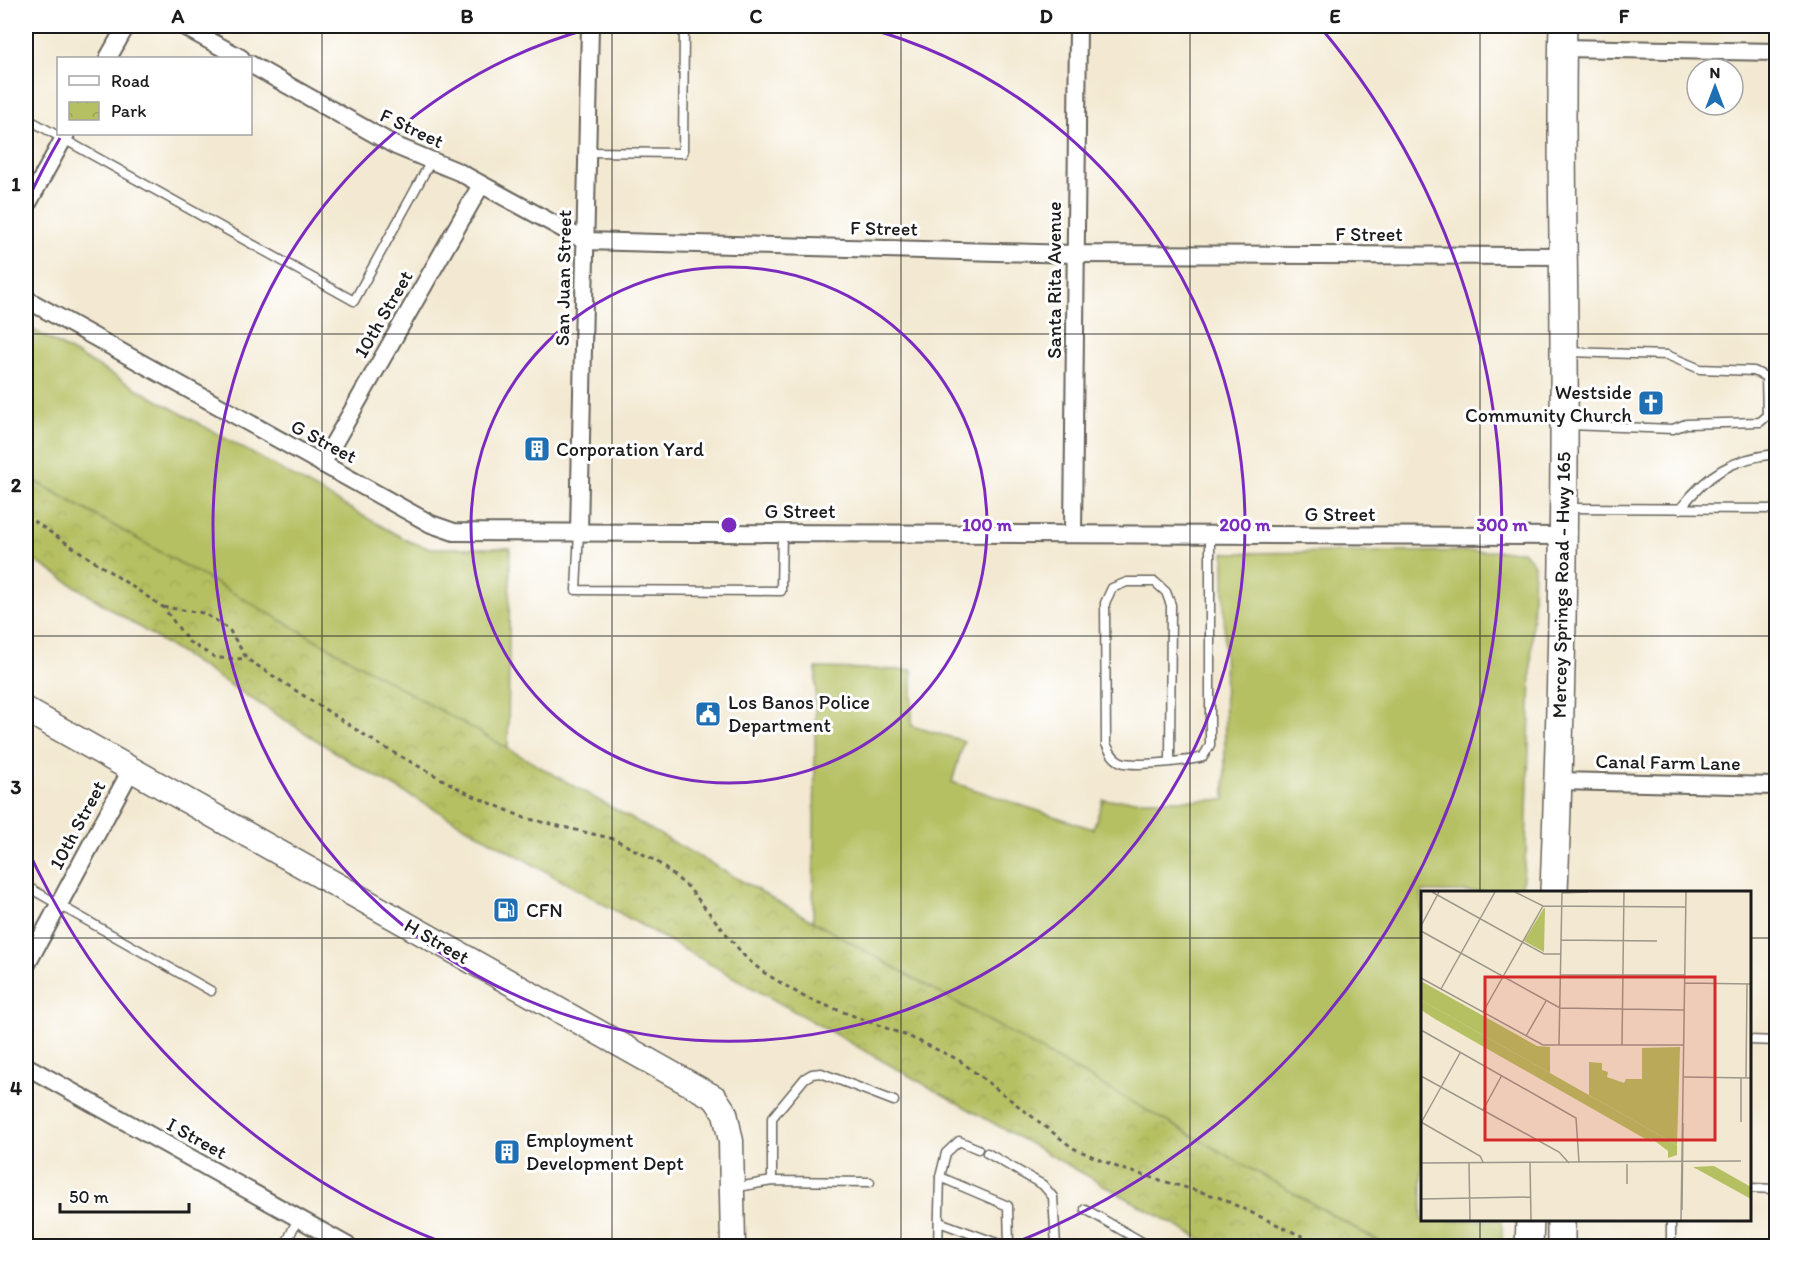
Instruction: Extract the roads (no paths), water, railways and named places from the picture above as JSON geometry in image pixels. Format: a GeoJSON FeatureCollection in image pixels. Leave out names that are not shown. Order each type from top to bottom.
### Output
{"type":"FeatureCollection","features":[{"type":"Feature","properties":{"kind":"main road","name":"Mercey Springs Road - Hwy 165"},"geometry":{"type":"LineString","coordinates":[[1554,891],[1558,781],[1564,352],[1561,255],[1563,37]]}},
{"type":"Feature","properties":{"kind":"main road"},"geometry":{"type":"LineString","coordinates":[[1529,1246],[1530,1221]]}},
{"type":"Feature","properties":{"kind":"main road"},"geometry":{"type":"LineString","coordinates":[[1561,1221],[1561,1246]]}},
{"type":"Feature","properties":{"kind":"street"},"geometry":{"type":"LineString","coordinates":[[109,57],[126,26]]}},
{"type":"Feature","properties":{"kind":"street"},"geometry":{"type":"LineString","coordinates":[[183,26],[239,57]]}},
{"type":"Feature","properties":{"kind":"street","name":"San Juan Street"},"geometry":{"type":"LineString","coordinates":[[579,531],[590,26]]}},
{"type":"Feature","properties":{"kind":"street","name":"Santa Rita Avenue"},"geometry":{"type":"LineString","coordinates":[[1073,534],[1078,26]]}},
{"type":"Feature","properties":{"kind":"street"},"geometry":{"type":"LineString","coordinates":[[1563,37],[1776,52]]}},
{"type":"Feature","properties":{"kind":"street","name":"F Street"},"geometry":{"type":"LineString","coordinates":[[252,65],[396,146],[431,160],[481,185],[585,242],[1075,254],[1561,255]]}},
{"type":"Feature","properties":{"kind":"street"},"geometry":{"type":"LineString","coordinates":[[26,207],[65,136]]}},
{"type":"Feature","properties":{"kind":"street","name":"10th Street"},"geometry":{"type":"LineString","coordinates":[[322,464],[481,185]]}},
{"type":"Feature","properties":{"kind":"street","name":"G Street"},"geometry":{"type":"LineString","coordinates":[[26,299],[431,524],[454,532],[1562,536]]}},
{"type":"Feature","properties":{"kind":"street","name":"H Street"},"geometry":{"type":"LineString","coordinates":[[26,710],[715,1098],[725,1113],[731,1141],[733,1246]]}},
{"type":"Feature","properties":{"kind":"street","name":"10th Street"},"geometry":{"type":"LineString","coordinates":[[26,966],[132,768]]}},
{"type":"Feature","properties":{"kind":"street","name":"Canal Farm Lane"},"geometry":{"type":"LineString","coordinates":[[1558,781],[1776,786]]}},
{"type":"Feature","properties":{"kind":"street","name":"I Street"},"geometry":{"type":"LineString","coordinates":[[26,1066],[348,1246]]}},
{"type":"Feature","properties":{"kind":"lane"},"geometry":{"type":"LineString","coordinates":[[587,152],[683,153],[684,26]]}},
{"type":"Feature","properties":{"kind":"lane"},"geometry":{"type":"LineString","coordinates":[[26,118],[57,132]]}},
{"type":"Feature","properties":{"kind":"lane"},"geometry":{"type":"LineString","coordinates":[[65,136],[354,301],[431,160]]}},
{"type":"Feature","properties":{"kind":"lane"},"geometry":{"type":"LineString","coordinates":[[1563,425],[1673,429],[1686,424],[1760,422],[1767,416],[1766,377],[1754,371],[1700,369],[1667,355],[1564,352]]}},
{"type":"Feature","properties":{"kind":"lane"},"geometry":{"type":"LineString","coordinates":[[1680,509],[1698,486],[1728,466],[1749,456],[1776,454]]}},
{"type":"Feature","properties":{"kind":"lane"},"geometry":{"type":"LineString","coordinates":[[1562,508],[1776,509]]}},
{"type":"Feature","properties":{"kind":"lane"},"geometry":{"type":"LineString","coordinates":[[579,531],[576,590],[781,591],[782,532]]}},
{"type":"Feature","properties":{"kind":"lane"},"geometry":{"type":"LineString","coordinates":[[1170,762],[1171,605],[1166,592],[1155,582],[1127,582],[1112,588],[1105,603],[1106,744],[1112,756],[1121,762],[1170,762],[1188,761],[1203,757],[1210,745],[1210,534]]}},
{"type":"Feature","properties":{"kind":"lane"},"geometry":{"type":"LineString","coordinates":[[26,886],[211,991]]}},
{"type":"Feature","properties":{"kind":"lane"},"geometry":{"type":"LineString","coordinates":[[1751,1040],[1776,1041]]}},
{"type":"Feature","properties":{"kind":"lane"},"geometry":{"type":"LineString","coordinates":[[772,1181],[772,1118],[805,1078],[821,1073],[894,1101]]}},
{"type":"Feature","properties":{"kind":"lane"},"geometry":{"type":"LineString","coordinates":[[938,1246],[940,1177],[946,1153],[959,1141],[978,1149]]}},
{"type":"Feature","properties":{"kind":"lane"},"geometry":{"type":"LineString","coordinates":[[987,1153],[1043,1185],[1053,1197],[1056,1246]]}},
{"type":"Feature","properties":{"kind":"lane"},"geometry":{"type":"LineString","coordinates":[[939,1222],[1007,1246],[1008,1206],[940,1177]]}},
{"type":"Feature","properties":{"kind":"lane"},"geometry":{"type":"LineString","coordinates":[[732,1188],[772,1181],[870,1182]]}},
{"type":"Feature","properties":{"kind":"lane"},"geometry":{"type":"LineString","coordinates":[[1751,1188],[1776,1189]]}},
{"type":"Feature","properties":{"kind":"lane"},"geometry":{"type":"LineString","coordinates":[[1085,1209],[1149,1246]]}},
{"type":"Feature","properties":{"kind":"lane"},"geometry":{"type":"LineString","coordinates":[[285,1246],[298,1218]]}},
{"type":"Feature","properties":{"kind":"lane"},"geometry":{"type":"LineString","coordinates":[[1671,1221],[1671,1246]]}},
{"type":"Feature","properties":{"kind":"place","name":"Westside Community Church"},"geometry":{"type":"Point","coordinates":[1651,403]}},
{"type":"Feature","properties":{"kind":"place","name":"Corporation Yard"},"geometry":{"type":"Point","coordinates":[537,449]}},
{"type":"Feature","properties":{"kind":"place","name":"Los Banos Police Department"},"geometry":{"type":"Point","coordinates":[708,714]}},
{"type":"Feature","properties":{"kind":"place","name":"CFN"},"geometry":{"type":"Point","coordinates":[506,910]}},
{"type":"Feature","properties":{"kind":"place","name":"Employment Development Dept"},"geometry":{"type":"Point","coordinates":[507,1152]}}]}
